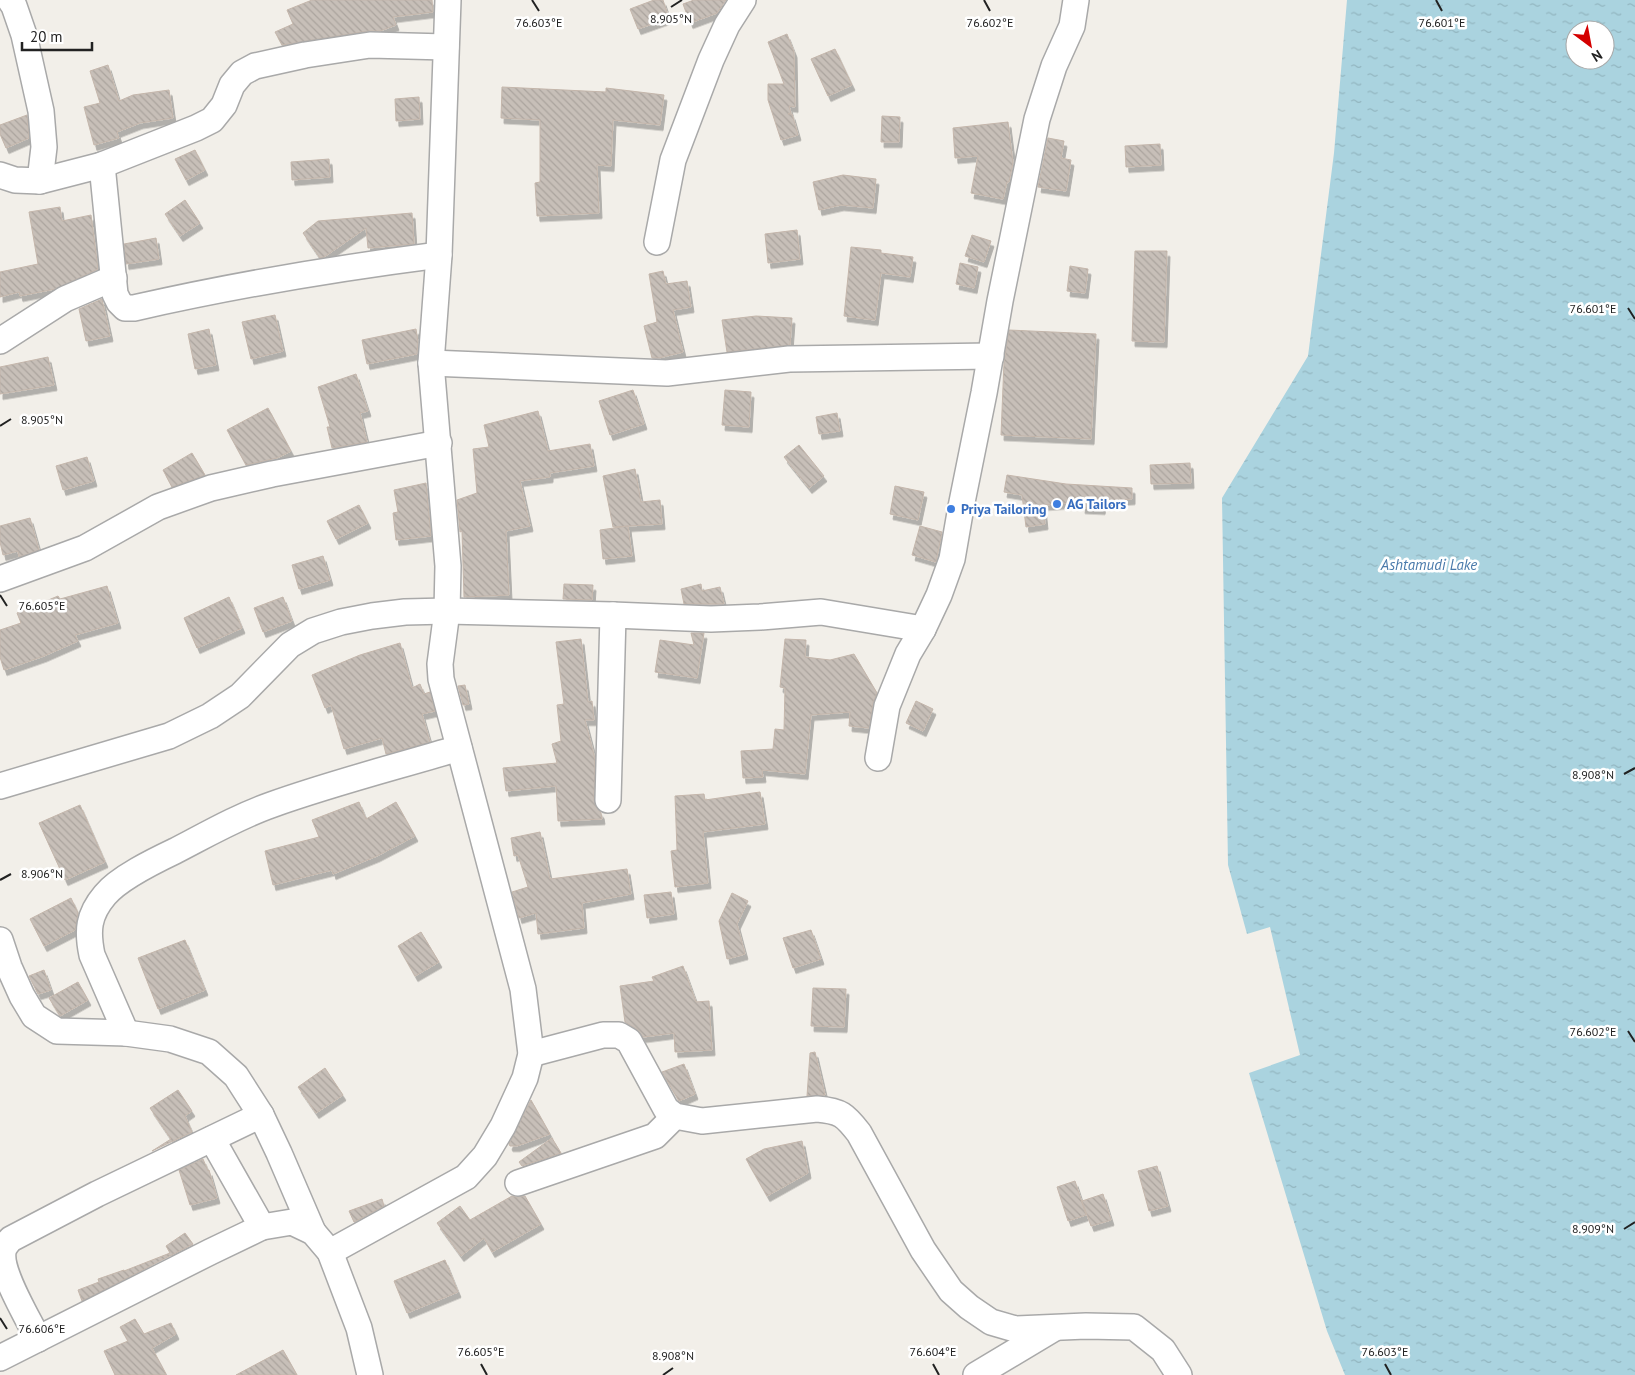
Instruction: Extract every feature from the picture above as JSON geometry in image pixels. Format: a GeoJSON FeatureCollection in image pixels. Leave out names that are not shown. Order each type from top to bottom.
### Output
{"type":"FeatureCollection","features":[{"type":"Feature","properties":{"kind":"street"},"geometry":{"type":"LineString","coordinates":[[10,0],[24,35],[41,111],[44,147],[40,181]]}},
{"type":"Feature","properties":{"kind":"street"},"geometry":{"type":"LineString","coordinates":[[330,1252],[466,1177],[486,1156],[503,1126],[525,1078],[532,1054],[523,989],[441,679],[441,657],[447,611],[448,566],[431,363],[439,255],[448,0]]}},
{"type":"Feature","properties":{"kind":"street"},"geometry":{"type":"LineString","coordinates":[[657,242],[673,160],[712,60],[728,25],[743,0]]}},
{"type":"Feature","properties":{"kind":"street"},"geometry":{"type":"LineString","coordinates":[[878,758],[886,706],[908,654],[939,595],[952,559],[1036,119],[1054,66],[1072,26],[1076,0]]}},
{"type":"Feature","properties":{"kind":"street"},"geometry":{"type":"LineString","coordinates":[[0,175],[15,180],[40,181],[102,165],[196,128],[212,120],[224,105],[232,85],[242,73],[255,66],[305,55],[370,45],[446,47]]}},
{"type":"Feature","properties":{"kind":"street"},"geometry":{"type":"LineString","coordinates":[[102,165],[115,294],[118,302],[125,308],[134,308],[352,266],[439,255]]}},
{"type":"Feature","properties":{"kind":"street"},"geometry":{"type":"LineString","coordinates":[[0,341],[66,299],[114,278]]}},
{"type":"Feature","properties":{"kind":"street"},"geometry":{"type":"LineString","coordinates":[[431,363],[666,373],[789,359],[991,356]]}},
{"type":"Feature","properties":{"kind":"street"},"geometry":{"type":"LineString","coordinates":[[0,579],[85,548],[158,507],[211,488],[272,474],[438,443]]}},
{"type":"Feature","properties":{"kind":"street"},"geometry":{"type":"LineString","coordinates":[[0,786],[168,736],[210,716],[240,696],[290,645],[313,631],[341,622],[372,616],[405,612],[447,611],[711,619],[821,612],[923,628]]}},
{"type":"Feature","properties":{"kind":"street"},"geometry":{"type":"LineString","coordinates":[[608,800],[613,615]]}},
{"type":"Feature","properties":{"kind":"street"},"geometry":{"type":"LineString","coordinates":[[126,1033],[92,955],[90,942],[89,929],[91,917],[105,895],[114,886],[152,862],[269,806],[459,748]]}},
{"type":"Feature","properties":{"kind":"street"},"geometry":{"type":"LineString","coordinates":[[0,940],[9,967],[22,996],[34,1016],[57,1031],[126,1033],[170,1038],[209,1052],[236,1076],[261,1115],[280,1153],[313,1232],[330,1252],[359,1328],[370,1375]]}},
{"type":"Feature","properties":{"kind":"street"},"geometry":{"type":"LineString","coordinates":[[532,1054],[596,1037],[620,1035],[628,1041],[658,1098],[666,1109],[675,1116],[702,1121],[817,1109],[834,1110],[847,1118],[859,1134],[923,1250],[951,1291],[969,1307],[992,1322],[1015,1329],[1086,1326],[1134,1327],[1163,1350],[1179,1375]]}},
{"type":"Feature","properties":{"kind":"street"},"geometry":{"type":"LineString","coordinates":[[38,1339],[4,1267],[2,1253],[4,1246],[11,1238],[261,1115]]}},
{"type":"Feature","properties":{"kind":"street"},"geometry":{"type":"LineString","coordinates":[[518,1183],[656,1136],[675,1116]]}},
{"type":"Feature","properties":{"kind":"street"},"geometry":{"type":"LineString","coordinates":[[212,1138],[262,1228]]}},
{"type":"Feature","properties":{"kind":"street"},"geometry":{"type":"LineString","coordinates":[[0,1358],[210,1252],[262,1228],[292,1222],[313,1232]]}},
{"type":"Feature","properties":{"kind":"street"},"geometry":{"type":"LineString","coordinates":[[976,1375],[1056,1327]]}},
{"type":"Feature","properties":{"kind":"water","name":"Ashtamudi Lake"},"geometry":{"type":"Polygon","coordinates":[[[1347,0],[1635,0],[1635,1375],[1345,1375],[1327,1331],[1249,1073],[1300,1055],[1270,927],[1247,934],[1228,865],[1222,498],[1308,356],[1334,153],[1347,0]]]}},
{"type":"Feature","properties":{"kind":"building"},"geometry":{"type":"Polygon","coordinates":[[[312,0],[432,0],[433,12],[393,17],[396,25],[380,31],[368,31],[282,45],[275,32],[293,24],[287,10],[312,0]]]}},
{"type":"Feature","properties":{"kind":"building"},"geometry":{"type":"Polygon","coordinates":[[[654,0],[663,0],[669,18],[638,29],[630,9],[654,0]]]}},
{"type":"Feature","properties":{"kind":"building"},"geometry":{"type":"Polygon","coordinates":[[[694,0],[726,0],[717,13],[690,23],[683,4],[694,0]]]}},
{"type":"Feature","properties":{"kind":"building"},"geometry":{"type":"Polygon","coordinates":[[[787,34],[794,52],[795,107],[789,106],[791,113],[788,114],[792,114],[798,135],[781,140],[768,100],[768,84],[784,84],[768,42],[787,34]]]}},
{"type":"Feature","properties":{"kind":"building"},"geometry":{"type":"Polygon","coordinates":[[[835,49],[852,85],[828,96],[811,59],[835,49]]]}},
{"type":"Feature","properties":{"kind":"building"},"geometry":{"type":"Polygon","coordinates":[[[108,65],[119,101],[133,95],[169,90],[173,118],[140,123],[117,132],[119,138],[94,145],[84,107],[100,103],[90,71],[108,65]]]}},
{"type":"Feature","properties":{"kind":"building"},"geometry":{"type":"Polygon","coordinates":[[[502,87],[606,92],[606,88],[664,95],[660,125],[613,120],[611,166],[597,165],[599,213],[537,216],[535,183],[540,182],[540,120],[501,118],[502,87]]]}},
{"type":"Feature","properties":{"kind":"building"},"geometry":{"type":"Polygon","coordinates":[[[419,97],[420,119],[396,121],[395,99],[419,97]]]}},
{"type":"Feature","properties":{"kind":"building"},"geometry":{"type":"Polygon","coordinates":[[[27,115],[29,138],[6,148],[0,134],[0,125],[27,115]]]}},
{"type":"Feature","properties":{"kind":"building"},"geometry":{"type":"Polygon","coordinates":[[[882,116],[900,117],[899,142],[881,142],[882,116]]]}},
{"type":"Feature","properties":{"kind":"building"},"geometry":{"type":"Polygon","coordinates":[[[1008,122],[1013,163],[1003,199],[971,193],[978,156],[955,158],[953,128],[1008,122]]]}},
{"type":"Feature","properties":{"kind":"building"},"geometry":{"type":"Polygon","coordinates":[[[1048,138],[1064,141],[1061,158],[1071,160],[1066,191],[1038,187],[1048,138]]]}},
{"type":"Feature","properties":{"kind":"building"},"geometry":{"type":"Polygon","coordinates":[[[1160,144],[1161,165],[1126,167],[1125,146],[1160,144]]]}},
{"type":"Feature","properties":{"kind":"building"},"geometry":{"type":"Polygon","coordinates":[[[195,150],[205,170],[186,180],[175,159],[195,150]]]}},
{"type":"Feature","properties":{"kind":"building"},"geometry":{"type":"Polygon","coordinates":[[[329,159],[330,177],[292,180],[291,162],[329,159]]]}},
{"type":"Feature","properties":{"kind":"building"},"geometry":{"type":"Polygon","coordinates":[[[843,175],[876,179],[873,208],[841,205],[819,210],[813,182],[843,175]]]}},
{"type":"Feature","properties":{"kind":"building"},"geometry":{"type":"Polygon","coordinates":[[[185,200],[200,223],[180,236],[165,214],[185,200]]]}},
{"type":"Feature","properties":{"kind":"building"},"geometry":{"type":"Polygon","coordinates":[[[60,207],[62,221],[91,215],[98,269],[55,289],[20,296],[19,292],[0,297],[0,272],[38,264],[29,212],[60,207]]]}},
{"type":"Feature","properties":{"kind":"building"},"geometry":{"type":"Polygon","coordinates":[[[412,213],[414,244],[368,248],[366,228],[320,258],[303,233],[318,221],[412,213]]]}},
{"type":"Feature","properties":{"kind":"building"},"geometry":{"type":"Polygon","coordinates":[[[797,230],[800,259],[768,263],[765,234],[797,230]]]}},
{"type":"Feature","properties":{"kind":"building"},"geometry":{"type":"Polygon","coordinates":[[[972,235],[991,241],[984,262],[965,256],[972,235]]]}},
{"type":"Feature","properties":{"kind":"building"},"geometry":{"type":"Polygon","coordinates":[[[156,238],[159,259],[126,264],[124,244],[156,238]]]}},
{"type":"Feature","properties":{"kind":"building"},"geometry":{"type":"Polygon","coordinates":[[[851,247],[881,250],[881,253],[913,257],[910,277],[881,273],[875,320],[844,316],[851,247]]]}},
{"type":"Feature","properties":{"kind":"building"},"geometry":{"type":"Polygon","coordinates":[[[1135,251],[1167,251],[1164,342],[1132,341],[1135,251]]]}},
{"type":"Feature","properties":{"kind":"building"},"geometry":{"type":"Polygon","coordinates":[[[960,263],[978,267],[974,288],[956,284],[960,263]]]}},
{"type":"Feature","properties":{"kind":"building"},"geometry":{"type":"Polygon","coordinates":[[[1070,266],[1088,269],[1085,293],[1067,291],[1070,266]]]}},
{"type":"Feature","properties":{"kind":"building"},"geometry":{"type":"Polygon","coordinates":[[[663,271],[666,284],[687,281],[691,307],[673,310],[683,352],[652,358],[644,326],[657,322],[649,274],[663,271]]]}},
{"type":"Feature","properties":{"kind":"building"},"geometry":{"type":"Polygon","coordinates":[[[102,299],[110,336],[86,341],[79,309],[102,299]]]}},
{"type":"Feature","properties":{"kind":"building"},"geometry":{"type":"Polygon","coordinates":[[[275,315],[283,351],[251,359],[242,322],[275,315]]]}},
{"type":"Feature","properties":{"kind":"building"},"geometry":{"type":"Polygon","coordinates":[[[756,316],[792,318],[790,345],[727,352],[722,320],[756,316]]]}},
{"type":"Feature","properties":{"kind":"building"},"geometry":{"type":"Polygon","coordinates":[[[209,329],[216,365],[195,369],[188,334],[209,329]]]}},
{"type":"Feature","properties":{"kind":"building"},"geometry":{"type":"Polygon","coordinates":[[[416,329],[417,354],[367,364],[362,340],[416,329]]]}},
{"type":"Feature","properties":{"kind":"building"},"geometry":{"type":"Polygon","coordinates":[[[1009,330],[1096,334],[1091,439],[1001,435],[1004,362],[1009,330]]]}},
{"type":"Feature","properties":{"kind":"building"},"geometry":{"type":"Polygon","coordinates":[[[48,357],[54,385],[0,394],[0,367],[48,357]]]}},
{"type":"Feature","properties":{"kind":"building"},"geometry":{"type":"Polygon","coordinates":[[[356,374],[368,411],[360,413],[367,442],[332,448],[327,427],[330,427],[318,387],[356,374]]]}},
{"type":"Feature","properties":{"kind":"building"},"geometry":{"type":"Polygon","coordinates":[[[633,390],[644,424],[610,435],[599,401],[633,390]]]}},
{"type":"Feature","properties":{"kind":"building"},"geometry":{"type":"Polygon","coordinates":[[[725,390],[751,392],[749,427],[722,425],[725,390]]]}},
{"type":"Feature","properties":{"kind":"building"},"geometry":{"type":"Polygon","coordinates":[[[268,408],[291,451],[277,458],[246,465],[227,430],[268,408]]]}},
{"type":"Feature","properties":{"kind":"building"},"geometry":{"type":"Polygon","coordinates":[[[538,411],[548,451],[590,444],[594,466],[550,473],[550,477],[520,481],[530,526],[506,531],[509,595],[464,597],[462,531],[460,532],[457,500],[477,493],[473,449],[489,447],[484,425],[538,411]]]}},
{"type":"Feature","properties":{"kind":"building"},"geometry":{"type":"Polygon","coordinates":[[[837,413],[840,431],[819,434],[816,417],[837,413]]]}},
{"type":"Feature","properties":{"kind":"building"},"geometry":{"type":"Polygon","coordinates":[[[799,445],[824,476],[809,488],[784,457],[799,445]]]}},
{"type":"Feature","properties":{"kind":"building"},"geometry":{"type":"Polygon","coordinates":[[[192,453],[205,475],[172,487],[163,470],[192,453]]]}},
{"type":"Feature","properties":{"kind":"building"},"geometry":{"type":"Polygon","coordinates":[[[87,457],[94,481],[63,490],[56,466],[87,457]]]}},
{"type":"Feature","properties":{"kind":"building"},"geometry":{"type":"Polygon","coordinates":[[[1190,463],[1191,483],[1151,484],[1150,465],[1190,463]]]}},
{"type":"Feature","properties":{"kind":"building"},"geometry":{"type":"Polygon","coordinates":[[[635,469],[641,502],[660,500],[662,524],[613,527],[603,476],[635,469]]]}},
{"type":"Feature","properties":{"kind":"building"},"geometry":{"type":"Polygon","coordinates":[[[1007,475],[1066,484],[1132,488],[1132,499],[1103,501],[1102,509],[1082,508],[1083,502],[1043,505],[1045,524],[1026,527],[1022,495],[1004,492],[1007,475]]]}},
{"type":"Feature","properties":{"kind":"building"},"geometry":{"type":"Polygon","coordinates":[[[426,483],[431,536],[396,540],[393,513],[398,512],[394,490],[426,483]]]}},
{"type":"Feature","properties":{"kind":"building"},"geometry":{"type":"Polygon","coordinates":[[[895,486],[924,492],[918,520],[890,514],[895,486]]]}},
{"type":"Feature","properties":{"kind":"building"},"geometry":{"type":"Polygon","coordinates":[[[359,505],[368,523],[336,539],[327,521],[359,505]]]}},
{"type":"Feature","properties":{"kind":"building"},"geometry":{"type":"Polygon","coordinates":[[[30,518],[39,550],[19,557],[18,551],[3,555],[0,542],[0,526],[30,518]]]}},
{"type":"Feature","properties":{"kind":"building"},"geometry":{"type":"Polygon","coordinates":[[[628,526],[632,556],[603,559],[600,530],[628,526]]]}},
{"type":"Feature","properties":{"kind":"building"},"geometry":{"type":"Polygon","coordinates":[[[920,526],[942,532],[936,562],[912,555],[920,526]]]}},
{"type":"Feature","properties":{"kind":"building"},"geometry":{"type":"Polygon","coordinates":[[[323,556],[330,580],[299,589],[292,565],[323,556]]]}},
{"type":"Feature","properties":{"kind":"building"},"geometry":{"type":"Polygon","coordinates":[[[564,584],[593,585],[592,600],[563,599],[564,584]]]}},
{"type":"Feature","properties":{"kind":"building"},"geometry":{"type":"Polygon","coordinates":[[[701,584],[702,591],[720,587],[724,604],[684,604],[681,589],[701,584]]]}},
{"type":"Feature","properties":{"kind":"building"},"geometry":{"type":"Polygon","coordinates":[[[107,586],[118,623],[75,635],[78,641],[44,656],[4,670],[0,657],[0,630],[21,623],[17,613],[58,596],[60,599],[107,586]]]}},
{"type":"Feature","properties":{"kind":"building"},"geometry":{"type":"Polygon","coordinates":[[[229,597],[242,628],[197,648],[184,618],[229,597]]]}},
{"type":"Feature","properties":{"kind":"building"},"geometry":{"type":"Polygon","coordinates":[[[283,597],[292,621],[263,632],[254,608],[283,597]]]}},
{"type":"Feature","properties":{"kind":"building"},"geometry":{"type":"Polygon","coordinates":[[[691,633],[704,633],[697,678],[655,672],[660,640],[694,645],[691,633]]]}},
{"type":"Feature","properties":{"kind":"building"},"geometry":{"type":"Polygon","coordinates":[[[581,639],[588,702],[592,701],[594,720],[585,720],[595,759],[594,800],[602,819],[558,821],[556,786],[506,791],[503,768],[557,763],[552,744],[561,741],[557,705],[564,704],[556,642],[581,639]]]}},
{"type":"Feature","properties":{"kind":"building"},"geometry":{"type":"Polygon","coordinates":[[[785,639],[806,640],[805,657],[830,660],[854,654],[877,693],[873,703],[869,728],[849,726],[850,712],[811,715],[805,774],[762,770],[763,777],[743,778],[741,751],[773,749],[775,729],[784,730],[785,688],[780,687],[785,639]]]}},
{"type":"Feature","properties":{"kind":"building"},"geometry":{"type":"Polygon","coordinates":[[[400,643],[412,688],[420,684],[424,694],[430,692],[435,711],[422,714],[430,742],[386,754],[382,738],[344,749],[331,705],[325,708],[312,675],[360,655],[400,643]]]}},
{"type":"Feature","properties":{"kind":"building"},"geometry":{"type":"Polygon","coordinates":[[[465,685],[469,704],[463,705],[458,686],[465,685]]]}},
{"type":"Feature","properties":{"kind":"building"},"geometry":{"type":"Polygon","coordinates":[[[916,701],[933,709],[923,731],[906,723],[916,701]]]}},
{"type":"Feature","properties":{"kind":"building"},"geometry":{"type":"Polygon","coordinates":[[[760,792],[765,824],[703,832],[708,883],[675,887],[671,851],[677,850],[675,796],[704,794],[705,800],[760,792]]]}},
{"type":"Feature","properties":{"kind":"building"},"geometry":{"type":"Polygon","coordinates":[[[359,802],[366,819],[396,802],[415,836],[377,856],[333,874],[332,870],[273,885],[265,851],[319,837],[312,820],[359,802]]]}},
{"type":"Feature","properties":{"kind":"building"},"geometry":{"type":"Polygon","coordinates":[[[80,805],[105,862],[65,880],[39,823],[80,805]]]}},
{"type":"Feature","properties":{"kind":"building"},"geometry":{"type":"Polygon","coordinates":[[[540,832],[550,879],[627,869],[631,894],[582,903],[584,928],[538,934],[536,913],[519,918],[512,892],[528,887],[518,855],[514,856],[511,838],[540,832]]]}},
{"type":"Feature","properties":{"kind":"building"},"geometry":{"type":"Polygon","coordinates":[[[671,892],[674,914],[647,918],[644,895],[671,892]]]}},
{"type":"Feature","properties":{"kind":"building"},"geometry":{"type":"Polygon","coordinates":[[[732,893],[748,901],[737,924],[745,954],[727,959],[719,921],[732,893]]]}},
{"type":"Feature","properties":{"kind":"building"},"geometry":{"type":"Polygon","coordinates":[[[71,898],[78,913],[75,930],[44,946],[30,919],[71,898]]]}},
{"type":"Feature","properties":{"kind":"building"},"geometry":{"type":"Polygon","coordinates":[[[811,930],[821,959],[793,968],[783,938],[811,930]]]}},
{"type":"Feature","properties":{"kind":"building"},"geometry":{"type":"Polygon","coordinates":[[[421,932],[439,962],[415,976],[398,946],[421,932]]]}},
{"type":"Feature","properties":{"kind":"building"},"geometry":{"type":"Polygon","coordinates":[[[185,940],[205,990],[158,1009],[138,958],[185,940]]]}},
{"type":"Feature","properties":{"kind":"building"},"geometry":{"type":"Polygon","coordinates":[[[683,966],[696,1002],[709,1001],[712,1050],[675,1052],[674,1033],[643,1037],[637,1029],[625,1022],[620,986],[654,981],[652,977],[683,966]]]}},
{"type":"Feature","properties":{"kind":"building"},"geometry":{"type":"Polygon","coordinates":[[[44,970],[51,990],[38,994],[29,976],[44,970]]]}},
{"type":"Feature","properties":{"kind":"building"},"geometry":{"type":"Polygon","coordinates":[[[78,982],[88,1000],[60,1016],[49,998],[78,982]]]}},
{"type":"Feature","properties":{"kind":"building"},"geometry":{"type":"Polygon","coordinates":[[[813,988],[846,989],[844,1027],[811,1026],[813,988]]]}},
{"type":"Feature","properties":{"kind":"building"},"geometry":{"type":"Polygon","coordinates":[[[815,1052],[825,1095],[807,1096],[810,1053],[815,1052]]]}},
{"type":"Feature","properties":{"kind":"building"},"geometry":{"type":"Polygon","coordinates":[[[684,1064],[695,1094],[679,1101],[662,1072],[684,1064]]]}},
{"type":"Feature","properties":{"kind":"building"},"geometry":{"type":"Polygon","coordinates":[[[325,1068],[343,1095],[316,1113],[298,1087],[325,1068]]]}},
{"type":"Feature","properties":{"kind":"building"},"geometry":{"type":"Polygon","coordinates":[[[178,1090],[192,1111],[185,1116],[192,1132],[152,1151],[171,1139],[150,1108],[178,1090]]]}},
{"type":"Feature","properties":{"kind":"building"},"geometry":{"type":"Polygon","coordinates":[[[531,1100],[550,1134],[517,1146],[510,1146],[509,1144],[531,1100]]]}},
{"type":"Feature","properties":{"kind":"building"},"geometry":{"type":"Polygon","coordinates":[[[552,1138],[561,1153],[522,1166],[519,1162],[552,1138]]]}},
{"type":"Feature","properties":{"kind":"building"},"geometry":{"type":"Polygon","coordinates":[[[802,1141],[808,1173],[767,1196],[746,1159],[764,1149],[802,1141]]]}},
{"type":"Feature","properties":{"kind":"building"},"geometry":{"type":"Polygon","coordinates":[[[203,1159],[209,1170],[217,1198],[190,1205],[179,1170],[203,1159]]]}},
{"type":"Feature","properties":{"kind":"building"},"geometry":{"type":"Polygon","coordinates":[[[1157,1166],[1168,1206],[1149,1211],[1138,1171],[1157,1166]]]}},
{"type":"Feature","properties":{"kind":"building"},"geometry":{"type":"Polygon","coordinates":[[[1075,1181],[1086,1215],[1068,1221],[1057,1187],[1075,1181]]]}},
{"type":"Feature","properties":{"kind":"building"},"geometry":{"type":"Polygon","coordinates":[[[1103,1194],[1111,1220],[1091,1226],[1082,1201],[1103,1194]]]}},
{"type":"Feature","properties":{"kind":"building"},"geometry":{"type":"Polygon","coordinates":[[[512,1196],[525,1196],[541,1224],[492,1252],[484,1238],[461,1256],[437,1223],[460,1206],[470,1220],[512,1196]]]}},
{"type":"Feature","properties":{"kind":"building"},"geometry":{"type":"Polygon","coordinates":[[[382,1199],[384,1206],[354,1222],[349,1211],[382,1199]]]}},
{"type":"Feature","properties":{"kind":"building"},"geometry":{"type":"Polygon","coordinates":[[[185,1233],[193,1244],[82,1301],[78,1290],[99,1282],[98,1279],[170,1253],[166,1246],[185,1233]]]}},
{"type":"Feature","properties":{"kind":"building"},"geometry":{"type":"Polygon","coordinates":[[[445,1260],[458,1292],[407,1313],[394,1281],[445,1260]]]}},
{"type":"Feature","properties":{"kind":"building"},"geometry":{"type":"Polygon","coordinates":[[[135,1319],[144,1334],[171,1323],[176,1334],[152,1348],[166,1374],[115,1375],[104,1351],[128,1341],[120,1327],[135,1319]]]}},
{"type":"Feature","properties":{"kind":"building"},"geometry":{"type":"Polygon","coordinates":[[[283,1350],[297,1375],[236,1375],[283,1350]]]}},
{"type":"Feature","properties":{"kind":"place","name":"AG Tailors"},"geometry":{"type":"Point","coordinates":[1057,504]}},
{"type":"Feature","properties":{"kind":"place","name":"Priya Tailoring"},"geometry":{"type":"Point","coordinates":[951,509]}}]}
